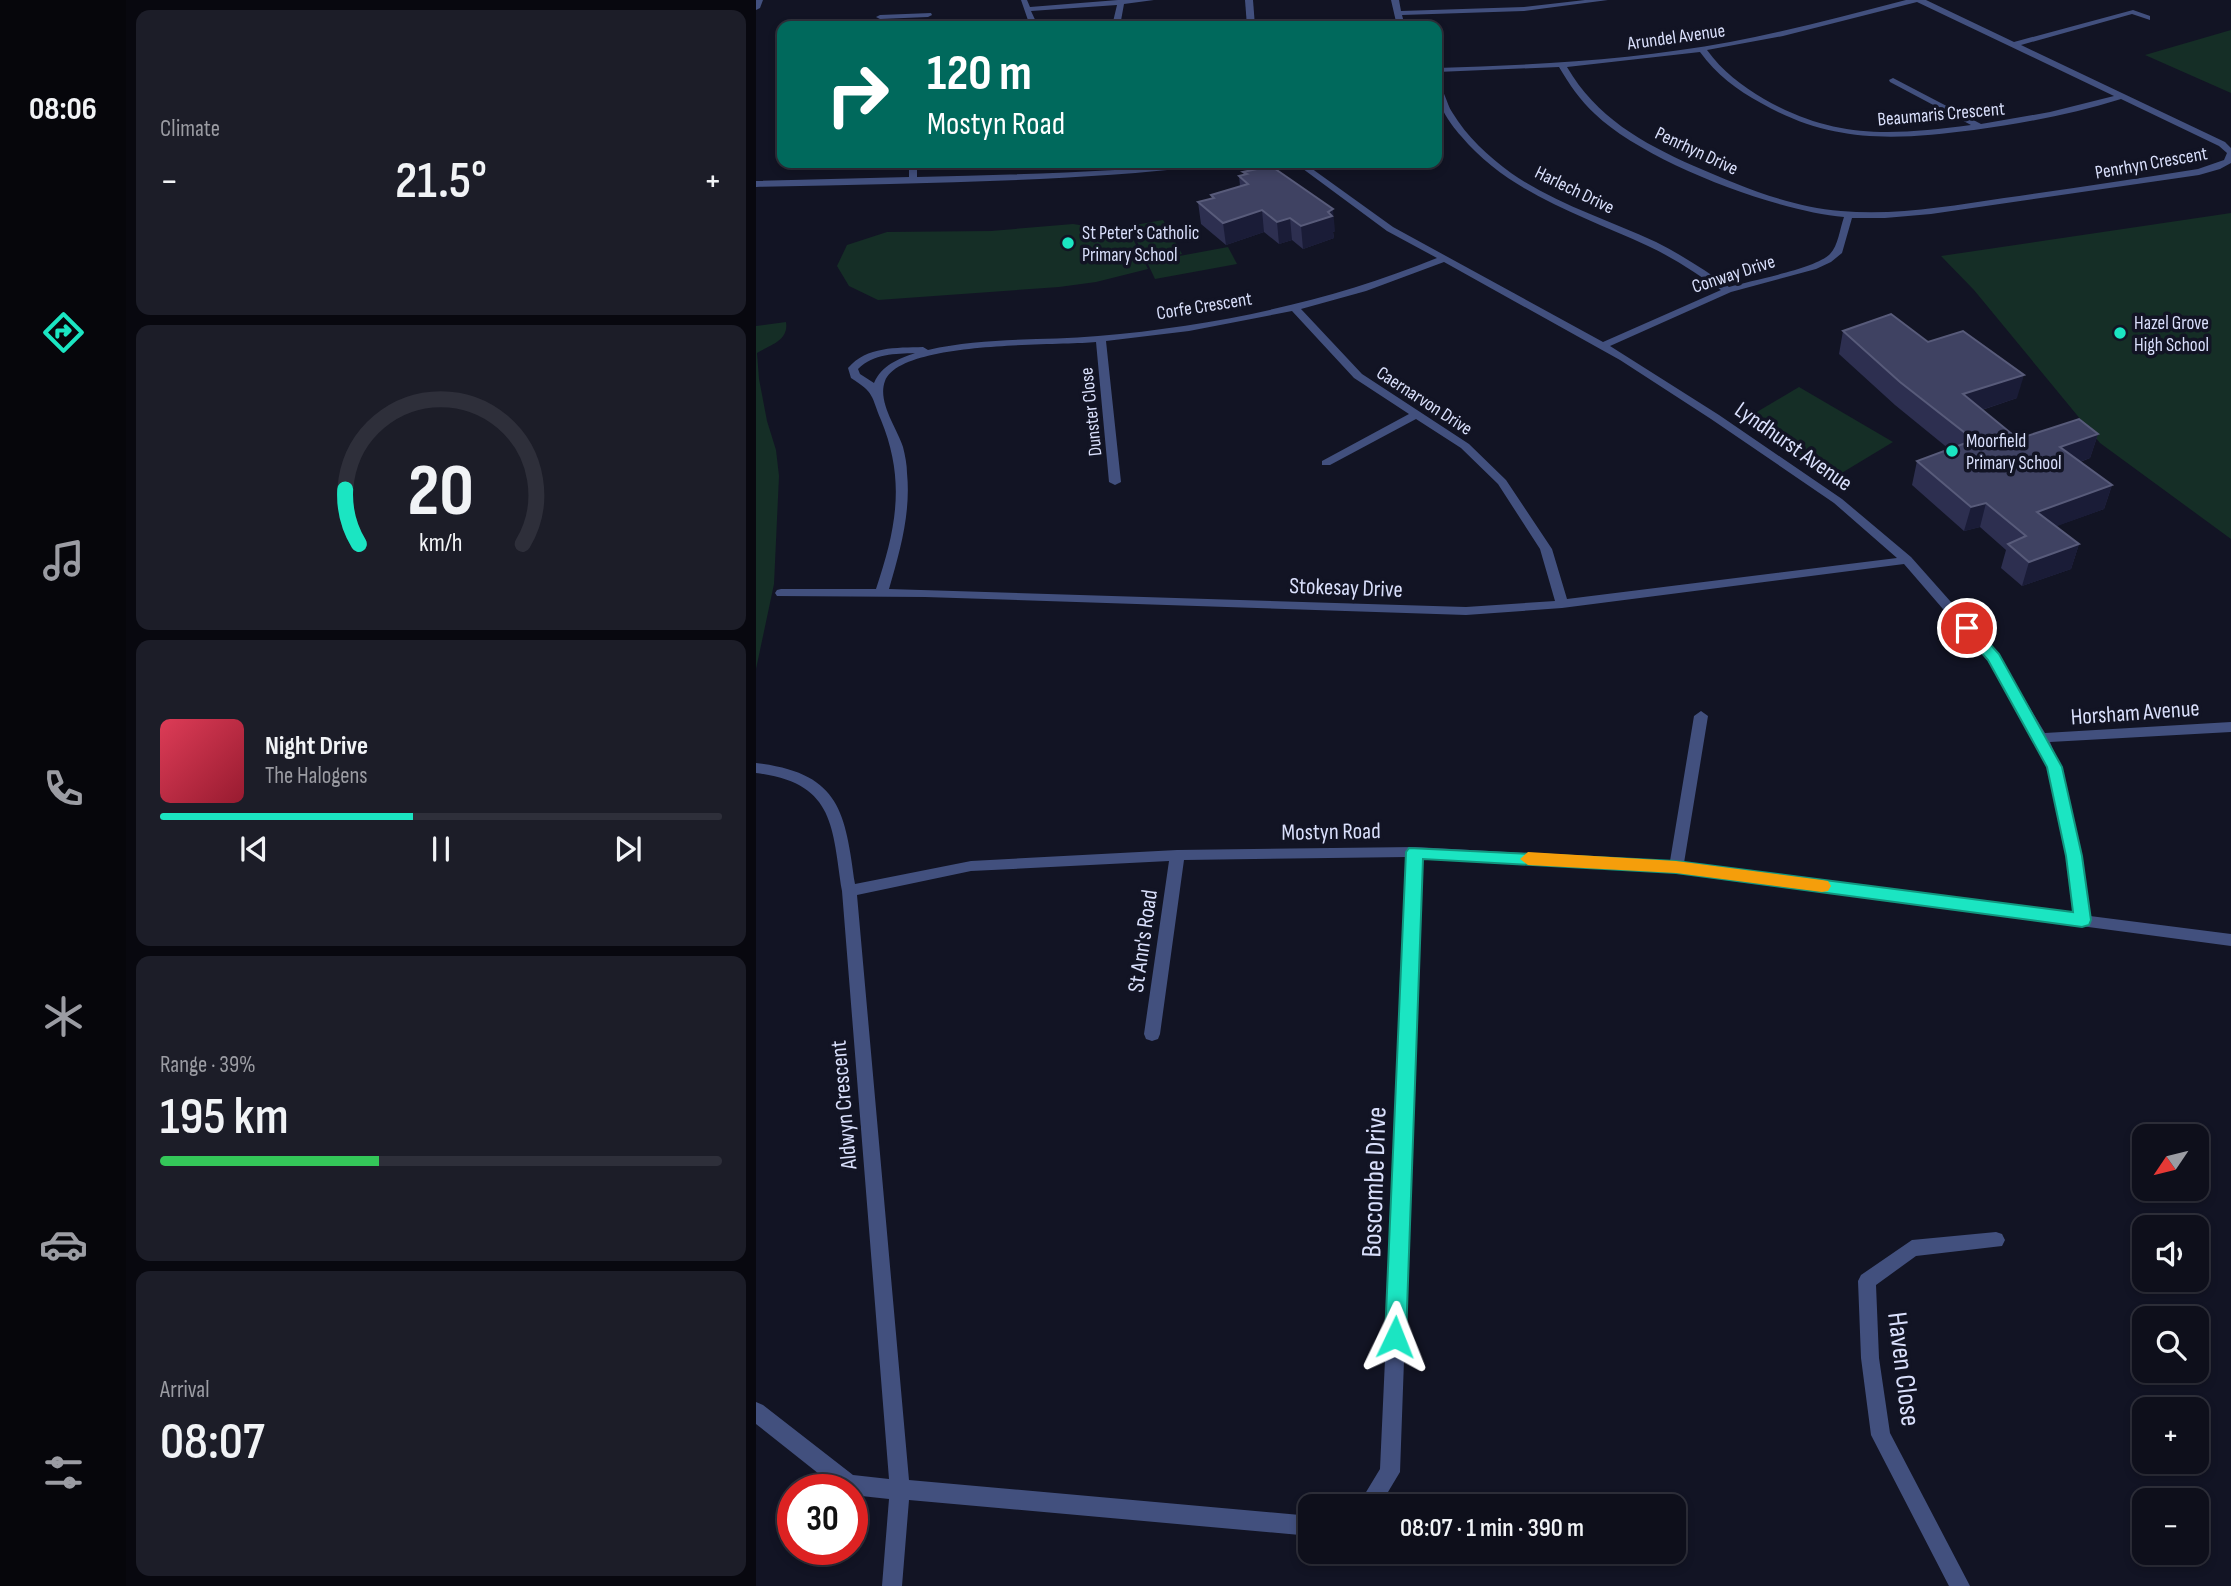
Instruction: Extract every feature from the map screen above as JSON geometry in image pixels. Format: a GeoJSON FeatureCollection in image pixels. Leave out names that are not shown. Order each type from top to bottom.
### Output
{"type":"FeatureCollection","features":[{"type":"Feature","properties":{"kind":"street"},"geometry":{"type":"LineString","coordinates":[[756,8],[759,0]]}},
{"type":"Feature","properties":{"kind":"street"},"geometry":{"type":"LineString","coordinates":[[1023,0],[1032,21]]}},
{"type":"Feature","properties":{"kind":"street"},"geometry":{"type":"LineString","coordinates":[[1027,9],[1150,0]]}},
{"type":"Feature","properties":{"kind":"street"},"geometry":{"type":"LineString","coordinates":[[1249,0],[1251,21]]}},
{"type":"Feature","properties":{"kind":"street"},"geometry":{"type":"LineString","coordinates":[[1395,0],[1401,21]]}},
{"type":"Feature","properties":{"kind":"street"},"geometry":{"type":"LineString","coordinates":[[1400,13],[1524,9],[1604,0]]}},
{"type":"Feature","properties":{"kind":"street","name":"Penrhyn Crescent"},"geometry":{"type":"LineString","coordinates":[[1849,214],[1932,211],[2095,188],[2199,172],[2217,167],[2231,157],[2222,144],[1918,0]]}},
{"type":"Feature","properties":{"kind":"street","name":"Arundel Avenue"},"geometry":{"type":"LineString","coordinates":[[1442,69],[1562,65],[1702,49],[1918,0]]}},
{"type":"Feature","properties":{"kind":"street"},"geometry":{"type":"LineString","coordinates":[[1117,21],[1121,1]]}},
{"type":"Feature","properties":{"kind":"street"},"geometry":{"type":"LineString","coordinates":[[880,17],[904,11],[928,15]]}},
{"type":"Feature","properties":{"kind":"street"},"geometry":{"type":"LineString","coordinates":[[2012,45],[2133,12],[2147,18]]}},
{"type":"Feature","properties":{"kind":"street","name":"Beaumaris Crescent"},"geometry":{"type":"LineString","coordinates":[[1702,49],[1713,65],[1731,81],[1778,112],[1830,132],[1855,135],[1901,136],[1981,127],[2061,115],[2122,96]]}},
{"type":"Feature","properties":{"kind":"street","name":"Penrhyn Drive"},"geometry":{"type":"LineString","coordinates":[[1562,65],[1574,89],[1589,105],[1640,143],[1745,191],[1819,211],[1849,214]]}},
{"type":"Feature","properties":{"kind":"street"},"geometry":{"type":"LineString","coordinates":[[1893,79],[1981,127]]}},
{"type":"Feature","properties":{"kind":"street","name":"Harlech Drive"},"geometry":{"type":"LineString","coordinates":[[1442,105],[1454,123],[1497,166],[1571,210],[1664,250],[1728,290]]}},
{"type":"Feature","properties":{"kind":"street"},"geometry":{"type":"LineString","coordinates":[[913,168],[913,181]]}},
{"type":"Feature","properties":{"kind":"street"},"geometry":{"type":"LineString","coordinates":[[756,184],[913,181],[1113,168]]}},
{"type":"Feature","properties":{"kind":"street","name":"Lyndhurst Avenue"},"geometry":{"type":"LineString","coordinates":[[1306,168],[1368,215],[1602,346],[1715,417],[1838,501],[1907,560],[1993,658],[2041,738],[2054,767],[2074,856],[2082,920]]}},
{"type":"Feature","properties":{"kind":"street","name":"Conway Drive"},"geometry":{"type":"LineString","coordinates":[[1602,346],[1728,290],[1813,267],[1828,260],[1837,253],[1849,214]]}},
{"type":"Feature","properties":{"kind":"street","name":"Corfe Crescent"},"geometry":{"type":"LineString","coordinates":[[881,594],[901,530],[899,452],[879,395],[870,385],[855,376],[853,368],[859,360],[882,352],[1101,339],[1294,308],[1383,284],[1446,258]]}},
{"type":"Feature","properties":{"kind":"street","name":"Caernarvon Drive"},"geometry":{"type":"LineString","coordinates":[[1294,308],[1358,376],[1465,446],[1502,482],[1546,550],[1562,604]]}},
{"type":"Feature","properties":{"kind":"street","name":"Dunster Close"},"geometry":{"type":"LineString","coordinates":[[1101,339],[1115,482]]}},
{"type":"Feature","properties":{"kind":"street","name":"Corfe Crescent"},"geometry":{"type":"LineString","coordinates":[[879,395],[880,382],[887,372],[901,362],[960,347]]}},
{"type":"Feature","properties":{"kind":"street"},"geometry":{"type":"LineString","coordinates":[[1326,463],[1415,415]]}},
{"type":"Feature","properties":{"kind":"street","name":"Stokesay Drive"},"geometry":{"type":"LineString","coordinates":[[781,593],[1466,611],[1562,604],[1907,560]]}},
{"type":"Feature","properties":{"kind":"street"},"geometry":{"type":"LineString","coordinates":[[1676,867],[1701,716]]}},
{"type":"Feature","properties":{"kind":"street","name":"Horsham Avenue"},"geometry":{"type":"LineString","coordinates":[[2041,738],[2231,727]]}},
{"type":"Feature","properties":{"kind":"street","name":"Aldwyn Crescent"},"geometry":{"type":"LineString","coordinates":[[756,768],[790,774],[828,801],[838,826],[849,891],[901,1488],[892,1586]]}},
{"type":"Feature","properties":{"kind":"street","name":"Mostyn Road"},"geometry":{"type":"LineString","coordinates":[[849,891],[971,866],[1177,855],[1415,852],[1676,867],[2231,940]]}},
{"type":"Feature","properties":{"kind":"street","name":"Boscombe Drive"},"geometry":{"type":"LineString","coordinates":[[1376,1494],[1390,1472],[1415,852]]}},
{"type":"Feature","properties":{"kind":"street","name":"St Ann's Road"},"geometry":{"type":"LineString","coordinates":[[1152,1034],[1177,855]]}},
{"type":"Feature","properties":{"kind":"street","name":"Haven Close"},"geometry":{"type":"LineString","coordinates":[[1960,1586],[1881,1434],[1870,1358],[1867,1281],[1912,1248],[1996,1240]]}},
{"type":"Feature","properties":{"kind":"street"},"geometry":{"type":"LineString","coordinates":[[756,1412],[849,1485],[1298,1525]]}},
{"type":"Feature","properties":{"kind":"green space"},"geometry":{"type":"Polygon","coordinates":[[[2231,30],[2231,93],[2145,55],[2231,30]]]}},
{"type":"Feature","properties":{"kind":"green space","name":"Hazel Grove High School"},"geometry":{"type":"Polygon","coordinates":[[[2231,213],[2231,539],[2100,443],[1974,290],[1941,256],[2231,213]]]}},
{"type":"Feature","properties":{"kind":"green space"},"geometry":{"type":"Polygon","coordinates":[[[1163,220],[1182,254],[1147,261],[1129,226],[1163,220]]]}},
{"type":"Feature","properties":{"kind":"green space"},"geometry":{"type":"Polygon","coordinates":[[[1073,224],[1130,233],[1148,269],[1096,282],[1059,287],[878,300],[849,286],[837,266],[847,245],[887,232],[991,231],[1073,224]]]}},
{"type":"Feature","properties":{"kind":"green space"},"geometry":{"type":"Polygon","coordinates":[[[1228,247],[1237,264],[1155,279],[1147,262],[1228,247]]]}},
{"type":"Feature","properties":{"kind":"green space"},"geometry":{"type":"Polygon","coordinates":[[[786,322],[782,338],[757,353],[759,379],[776,450],[779,476],[774,584],[756,669],[756,326],[786,322]]]}},
{"type":"Feature","properties":{"kind":"green space"},"geometry":{"type":"Polygon","coordinates":[[[1799,387],[1893,442],[1835,477],[1745,419],[1799,387]]]}},
{"type":"Feature","properties":{"kind":"building"},"geometry":{"type":"Polygon","coordinates":[[[1274,168],[1333,209],[1328,212],[1332,216],[1301,226],[1290,218],[1277,222],[1262,210],[1223,223],[1198,202],[1214,198],[1211,195],[1248,184],[1239,176],[1247,174],[1243,172],[1274,168]]]}},
{"type":"Feature","properties":{"kind":"building"},"geometry":{"type":"Polygon","coordinates":[[[1891,314],[1928,342],[1963,331],[2024,375],[1963,394],[2018,439],[2079,419],[2098,434],[2060,447],[2112,485],[2037,512],[2079,544],[2029,562],[2008,544],[2026,536],[1986,503],[1971,507],[1917,461],[1974,440],[1900,382],[1843,331],[1891,314]]]}},
{"type":"Feature","properties":{"kind":"slow traffic"},"geometry":{"type":"LineString","coordinates":[[1528,859],[1676,867],[1822,886]]}},
{"type":"Feature","properties":{"kind":"place","name":"St Peter's Catholic Primary School"},"geometry":{"type":"Point","coordinates":[1068,243]}},
{"type":"Feature","properties":{"kind":"place","name":"Hazel Grove High School"},"geometry":{"type":"Point","coordinates":[2120,333]}},
{"type":"Feature","properties":{"kind":"place","name":"Moorfield Primary School"},"geometry":{"type":"Point","coordinates":[1952,451]}},
{"type":"Feature","properties":{"kind":"route"},"geometry":{"type":"LineString","coordinates":[[1395,1337],[1415,852],[1676,867],[2082,920],[2074,856],[2054,767],[2041,738],[1993,658],[1967,628]]}}]}
